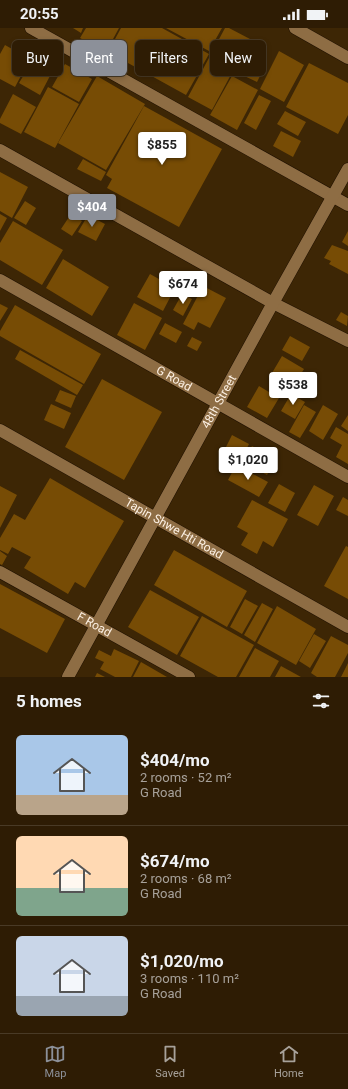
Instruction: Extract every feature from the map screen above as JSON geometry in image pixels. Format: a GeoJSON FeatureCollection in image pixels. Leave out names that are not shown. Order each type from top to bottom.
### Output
{"type":"FeatureCollection","features":[{"type":"Feature","properties":{"kind":"street"},"geometry":{"type":"LineString","coordinates":[[31,28],[348,205]]}},
{"type":"Feature","properties":{"kind":"street"},"geometry":{"type":"LineString","coordinates":[[295,28],[348,58]]}},
{"type":"Feature","properties":{"kind":"street"},"geometry":{"type":"LineString","coordinates":[[0,150],[273,303],[348,341]]}},
{"type":"Feature","properties":{"kind":"street","name":"48th Street"},"geometry":{"type":"LineString","coordinates":[[68,677],[348,169]]}},
{"type":"Feature","properties":{"kind":"street","name":"G Road"},"geometry":{"type":"LineString","coordinates":[[0,280],[348,477]]}},
{"type":"Feature","properties":{"kind":"street","name":"Tapin Shwe Hti Road"},"geometry":{"type":"LineString","coordinates":[[0,430],[348,627]]}},
{"type":"Feature","properties":{"kind":"street","name":"F Road"},"geometry":{"type":"LineString","coordinates":[[0,572],[189,677]]}},
{"type":"Feature","properties":{"kind":"building"},"geometry":{"type":"Polygon","coordinates":[[[73,28],[83,28],[81,33],[73,28]]]}},
{"type":"Feature","properties":{"kind":"building"},"geometry":{"type":"Polygon","coordinates":[[[86,28],[119,28],[112,40],[84,40],[80,38],[86,28]]]}},
{"type":"Feature","properties":{"kind":"building"},"geometry":{"type":"Polygon","coordinates":[[[121,28],[162,28],[184,40],[135,40],[135,67],[127,62],[127,40],[114,40],[121,28]]]}},
{"type":"Feature","properties":{"kind":"building"},"geometry":{"type":"Polygon","coordinates":[[[166,28],[222,28],[215,40],[210,40],[209,51],[202,47],[202,40],[188,40],[166,28]]]}},
{"type":"Feature","properties":{"kind":"building"},"geometry":{"type":"Polygon","coordinates":[[[225,28],[229,28],[250,39],[249,40],[219,40],[225,28]]]}},
{"type":"Feature","properties":{"kind":"building"},"geometry":{"type":"Polygon","coordinates":[[[5,45],[12,49],[12,76],[21,76],[15,87],[0,79],[0,54],[5,45]]]}},
{"type":"Feature","properties":{"kind":"building"},"geometry":{"type":"Polygon","coordinates":[[[202,50],[209,54],[202,66],[202,50]]]}},
{"type":"Feature","properties":{"kind":"building"},"geometry":{"type":"Polygon","coordinates":[[[279,51],[304,65],[284,102],[260,89],[279,51]]]}},
{"type":"Feature","properties":{"kind":"building"},"geometry":{"type":"Polygon","coordinates":[[[210,56],[210,76],[230,76],[212,110],[188,97],[199,76],[202,76],[202,71],[210,56]]]}},
{"type":"Feature","properties":{"kind":"building"},"geometry":{"type":"Polygon","coordinates":[[[309,63],[348,83],[348,115],[338,134],[286,107],[309,63]]]}},
{"type":"Feature","properties":{"kind":"building"},"geometry":{"type":"Polygon","coordinates":[[[65,64],[71,67],[71,76],[87,76],[92,79],[79,102],[52,87],[58,76],[63,76],[63,68],[65,64]]]}},
{"type":"Feature","properties":{"kind":"building"},"geometry":{"type":"Polygon","coordinates":[[[23,76],[50,76],[40,95],[19,83],[23,76]]]}},
{"type":"Feature","properties":{"kind":"building"},"geometry":{"type":"Polygon","coordinates":[[[97,76],[145,104],[106,170],[58,143],[97,76]]]}},
{"type":"Feature","properties":{"kind":"building"},"geometry":{"type":"Polygon","coordinates":[[[152,76],[197,76],[186,95],[152,76]]]}},
{"type":"Feature","properties":{"kind":"building"},"geometry":{"type":"Polygon","coordinates":[[[232,76],[258,90],[237,130],[210,115],[232,76]]]}},
{"type":"Feature","properties":{"kind":"building"},"geometry":{"type":"Polygon","coordinates":[[[244,76],[260,76],[257,82],[244,76]]]}},
{"type":"Feature","properties":{"kind":"building"},"geometry":{"type":"Polygon","coordinates":[[[48,87],[79,104],[55,148],[24,132],[48,87]]]}},
{"type":"Feature","properties":{"kind":"building"},"geometry":{"type":"Polygon","coordinates":[[[13,94],[36,107],[21,134],[0,123],[0,119],[13,94]]]}},
{"type":"Feature","properties":{"kind":"building"},"geometry":{"type":"Polygon","coordinates":[[[259,95],[271,101],[256,130],[244,123],[259,95]]]}},
{"type":"Feature","properties":{"kind":"building"},"geometry":{"type":"Polygon","coordinates":[[[144,106],[222,149],[179,227],[107,188],[112,179],[106,175],[144,106]]]}},
{"type":"Feature","properties":{"kind":"building"},"geometry":{"type":"Polygon","coordinates":[[[285,111],[306,122],[298,136],[277,124],[285,111]]]}},
{"type":"Feature","properties":{"kind":"building"},"geometry":{"type":"Polygon","coordinates":[[[281,131],[301,141],[293,157],[273,146],[281,131]]]}},
{"type":"Feature","properties":{"kind":"building"},"geometry":{"type":"Polygon","coordinates":[[[83,159],[106,172],[101,181],[77,169],[83,159]]]}},
{"type":"Feature","properties":{"kind":"building"},"geometry":{"type":"Polygon","coordinates":[[[0,172],[28,187],[12,218],[0,211],[0,172]]]}},
{"type":"Feature","properties":{"kind":"building"},"geometry":{"type":"Polygon","coordinates":[[[25,201],[36,208],[26,225],[14,218],[25,201]]]}},
{"type":"Feature","properties":{"kind":"building"},"geometry":{"type":"Polygon","coordinates":[[[0,214],[7,218],[0,231],[0,214]]]}},
{"type":"Feature","properties":{"kind":"building"},"geometry":{"type":"Polygon","coordinates":[[[71,214],[82,221],[72,236],[61,229],[71,214]]]}},
{"type":"Feature","properties":{"kind":"building"},"geometry":{"type":"Polygon","coordinates":[[[88,215],[105,224],[96,241],[78,232],[88,215]]]}},
{"type":"Feature","properties":{"kind":"building"},"geometry":{"type":"Polygon","coordinates":[[[13,221],[63,250],[42,285],[0,260],[0,243],[13,221]]]}},
{"type":"Feature","properties":{"kind":"building"},"geometry":{"type":"Polygon","coordinates":[[[348,231],[348,246],[342,242],[348,231]]]}},
{"type":"Feature","properties":{"kind":"building"},"geometry":{"type":"Polygon","coordinates":[[[332,245],[348,251],[348,274],[329,264],[331,261],[324,258],[332,245]]]}},
{"type":"Feature","properties":{"kind":"building"},"geometry":{"type":"Polygon","coordinates":[[[63,259],[109,287],[92,316],[46,288],[63,259]]]}},
{"type":"Feature","properties":{"kind":"building"},"geometry":{"type":"Polygon","coordinates":[[[150,274],[175,288],[163,311],[137,297],[150,274]]]}},
{"type":"Feature","properties":{"kind":"building"},"geometry":{"type":"Polygon","coordinates":[[[203,286],[226,298],[210,328],[198,322],[194,330],[183,324],[203,286]]]}},
{"type":"Feature","properties":{"kind":"building"},"geometry":{"type":"Polygon","coordinates":[[[182,294],[192,299],[183,316],[173,310],[182,294]]]}},
{"type":"Feature","properties":{"kind":"building"},"geometry":{"type":"Polygon","coordinates":[[[134,303],[162,318],[145,350],[117,335],[134,303]]]}},
{"type":"Feature","properties":{"kind":"building"},"geometry":{"type":"Polygon","coordinates":[[[0,304],[8,308],[0,321],[0,304]]]}},
{"type":"Feature","properties":{"kind":"building"},"geometry":{"type":"Polygon","coordinates":[[[15,305],[101,354],[84,384],[0,336],[0,331],[15,305]]]}},
{"type":"Feature","properties":{"kind":"building"},"geometry":{"type":"Polygon","coordinates":[[[341,312],[348,316],[347,326],[336,320],[341,312]]]}},
{"type":"Feature","properties":{"kind":"building"},"geometry":{"type":"Polygon","coordinates":[[[165,323],[182,332],[176,343],[159,334],[165,323]]]}},
{"type":"Feature","properties":{"kind":"building"},"geometry":{"type":"Polygon","coordinates":[[[290,336],[310,347],[302,361],[282,350],[290,336]]]}},
{"type":"Feature","properties":{"kind":"building"},"geometry":{"type":"Polygon","coordinates":[[[192,337],[202,342],[197,351],[187,346],[192,337]]]}},
{"type":"Feature","properties":{"kind":"building"},"geometry":{"type":"Polygon","coordinates":[[[20,350],[83,385],[77,395],[15,359],[20,350]]]}},
{"type":"Feature","properties":{"kind":"building"},"geometry":{"type":"Polygon","coordinates":[[[282,356],[304,369],[294,385],[272,373],[282,356]]]}},
{"type":"Feature","properties":{"kind":"building"},"geometry":{"type":"Polygon","coordinates":[[[102,379],[162,412],[124,480],[65,447],[102,379]]]}},
{"type":"Feature","properties":{"kind":"building"},"geometry":{"type":"Polygon","coordinates":[[[259,386],[279,398],[267,418],[247,407],[259,386]]]}},
{"type":"Feature","properties":{"kind":"building"},"geometry":{"type":"Polygon","coordinates":[[[60,390],[76,396],[71,408],[55,401],[60,390]]]}},
{"type":"Feature","properties":{"kind":"building"},"geometry":{"type":"Polygon","coordinates":[[[291,394],[305,402],[295,419],[281,411],[291,394]]]}},
{"type":"Feature","properties":{"kind":"building"},"geometry":{"type":"Polygon","coordinates":[[[51,404],[71,413],[64,429],[44,420],[51,404]]]}},
{"type":"Feature","properties":{"kind":"building"},"geometry":{"type":"Polygon","coordinates":[[[304,405],[316,412],[300,438],[289,432],[304,405]]]}},
{"type":"Feature","properties":{"kind":"building"},"geometry":{"type":"Polygon","coordinates":[[[323,405],[338,414],[323,440],[309,431],[323,405]]]}},
{"type":"Feature","properties":{"kind":"building"},"geometry":{"type":"Polygon","coordinates":[[[348,415],[348,431],[341,426],[348,415]]]}},
{"type":"Feature","properties":{"kind":"building"},"geometry":{"type":"Polygon","coordinates":[[[336,427],[348,434],[348,464],[336,457],[342,445],[330,438],[336,427]]]}},
{"type":"Feature","properties":{"kind":"building"},"geometry":{"type":"Polygon","coordinates":[[[232,435],[249,444],[240,462],[223,453],[232,435]]]}},
{"type":"Feature","properties":{"kind":"building"},"geometry":{"type":"Polygon","coordinates":[[[252,446],[276,459],[267,475],[243,462],[252,446]]]}},
{"type":"Feature","properties":{"kind":"building"},"geometry":{"type":"Polygon","coordinates":[[[236,465],[268,482],[259,497],[228,480],[236,465]]]}},
{"type":"Feature","properties":{"kind":"building"},"geometry":{"type":"Polygon","coordinates":[[[50,478],[124,521],[85,588],[75,582],[68,594],[24,568],[31,557],[12,547],[8,554],[0,550],[0,538],[14,514],[25,520],[50,478]]]}},
{"type":"Feature","properties":{"kind":"building"},"geometry":{"type":"Polygon","coordinates":[[[279,484],[295,493],[285,512],[268,503],[279,484]]]}},
{"type":"Feature","properties":{"kind":"building"},"geometry":{"type":"Polygon","coordinates":[[[314,485],[334,496],[318,526],[297,515],[314,485]]]}},
{"type":"Feature","properties":{"kind":"building"},"geometry":{"type":"Polygon","coordinates":[[[0,486],[17,495],[0,528],[0,486]]]}},
{"type":"Feature","properties":{"kind":"building"},"geometry":{"type":"Polygon","coordinates":[[[343,497],[348,500],[348,516],[336,510],[343,497]]]}},
{"type":"Feature","properties":{"kind":"building"},"geometry":{"type":"Polygon","coordinates":[[[252,500],[288,519],[273,547],[263,541],[257,554],[241,545],[248,533],[237,527],[252,500]]]}},
{"type":"Feature","properties":{"kind":"building"},"geometry":{"type":"Polygon","coordinates":[[[346,546],[348,547],[348,599],[324,586],[346,546]]]}},
{"type":"Feature","properties":{"kind":"building"},"geometry":{"type":"Polygon","coordinates":[[[174,550],[247,591],[227,627],[154,585],[174,550]]]}},
{"type":"Feature","properties":{"kind":"building"},"geometry":{"type":"Polygon","coordinates":[[[0,551],[7,556],[2,565],[0,564],[0,551]]]}},
{"type":"Feature","properties":{"kind":"building"},"geometry":{"type":"Polygon","coordinates":[[[0,584],[65,619],[47,653],[0,628],[0,584]]]}},
{"type":"Feature","properties":{"kind":"building"},"geometry":{"type":"Polygon","coordinates":[[[150,590],[199,617],[177,655],[128,627],[150,590]]]}},
{"type":"Feature","properties":{"kind":"building"},"geometry":{"type":"Polygon","coordinates":[[[245,599],[258,606],[242,634],[230,627],[245,599]]]}},
{"type":"Feature","properties":{"kind":"building"},"geometry":{"type":"Polygon","coordinates":[[[262,603],[273,609],[255,642],[244,635],[262,603]]]}},
{"type":"Feature","properties":{"kind":"building"},"geometry":{"type":"Polygon","coordinates":[[[277,606],[316,629],[296,665],[257,643],[277,606]]]}},
{"type":"Feature","properties":{"kind":"building"},"geometry":{"type":"Polygon","coordinates":[[[202,616],[254,645],[236,677],[218,677],[180,656],[202,616]]]}},
{"type":"Feature","properties":{"kind":"building"},"geometry":{"type":"Polygon","coordinates":[[[314,634],[326,641],[310,668],[299,661],[314,634]]]}},
{"type":"Feature","properties":{"kind":"building"},"geometry":{"type":"Polygon","coordinates":[[[331,636],[348,645],[348,653],[335,677],[317,677],[311,673],[331,636]]]}},
{"type":"Feature","properties":{"kind":"building"},"geometry":{"type":"Polygon","coordinates":[[[255,648],[279,661],[270,677],[239,677],[255,648]]]}},
{"type":"Feature","properties":{"kind":"building"},"geometry":{"type":"Polygon","coordinates":[[[114,649],[139,661],[131,677],[115,677],[100,669],[104,662],[95,658],[99,650],[111,656],[114,649]]]}},
{"type":"Feature","properties":{"kind":"building"},"geometry":{"type":"Polygon","coordinates":[[[141,662],[167,677],[133,677],[141,662]]]}},
{"type":"Feature","properties":{"kind":"building"},"geometry":{"type":"Polygon","coordinates":[[[348,663],[348,677],[341,677],[348,663]]]}},
{"type":"Feature","properties":{"kind":"building"},"geometry":{"type":"Polygon","coordinates":[[[281,666],[301,677],[275,677],[281,666]]]}},
{"type":"Feature","properties":{"kind":"building"},"geometry":{"type":"Polygon","coordinates":[[[97,673],[105,677],[95,677],[97,673]]]}}]}
